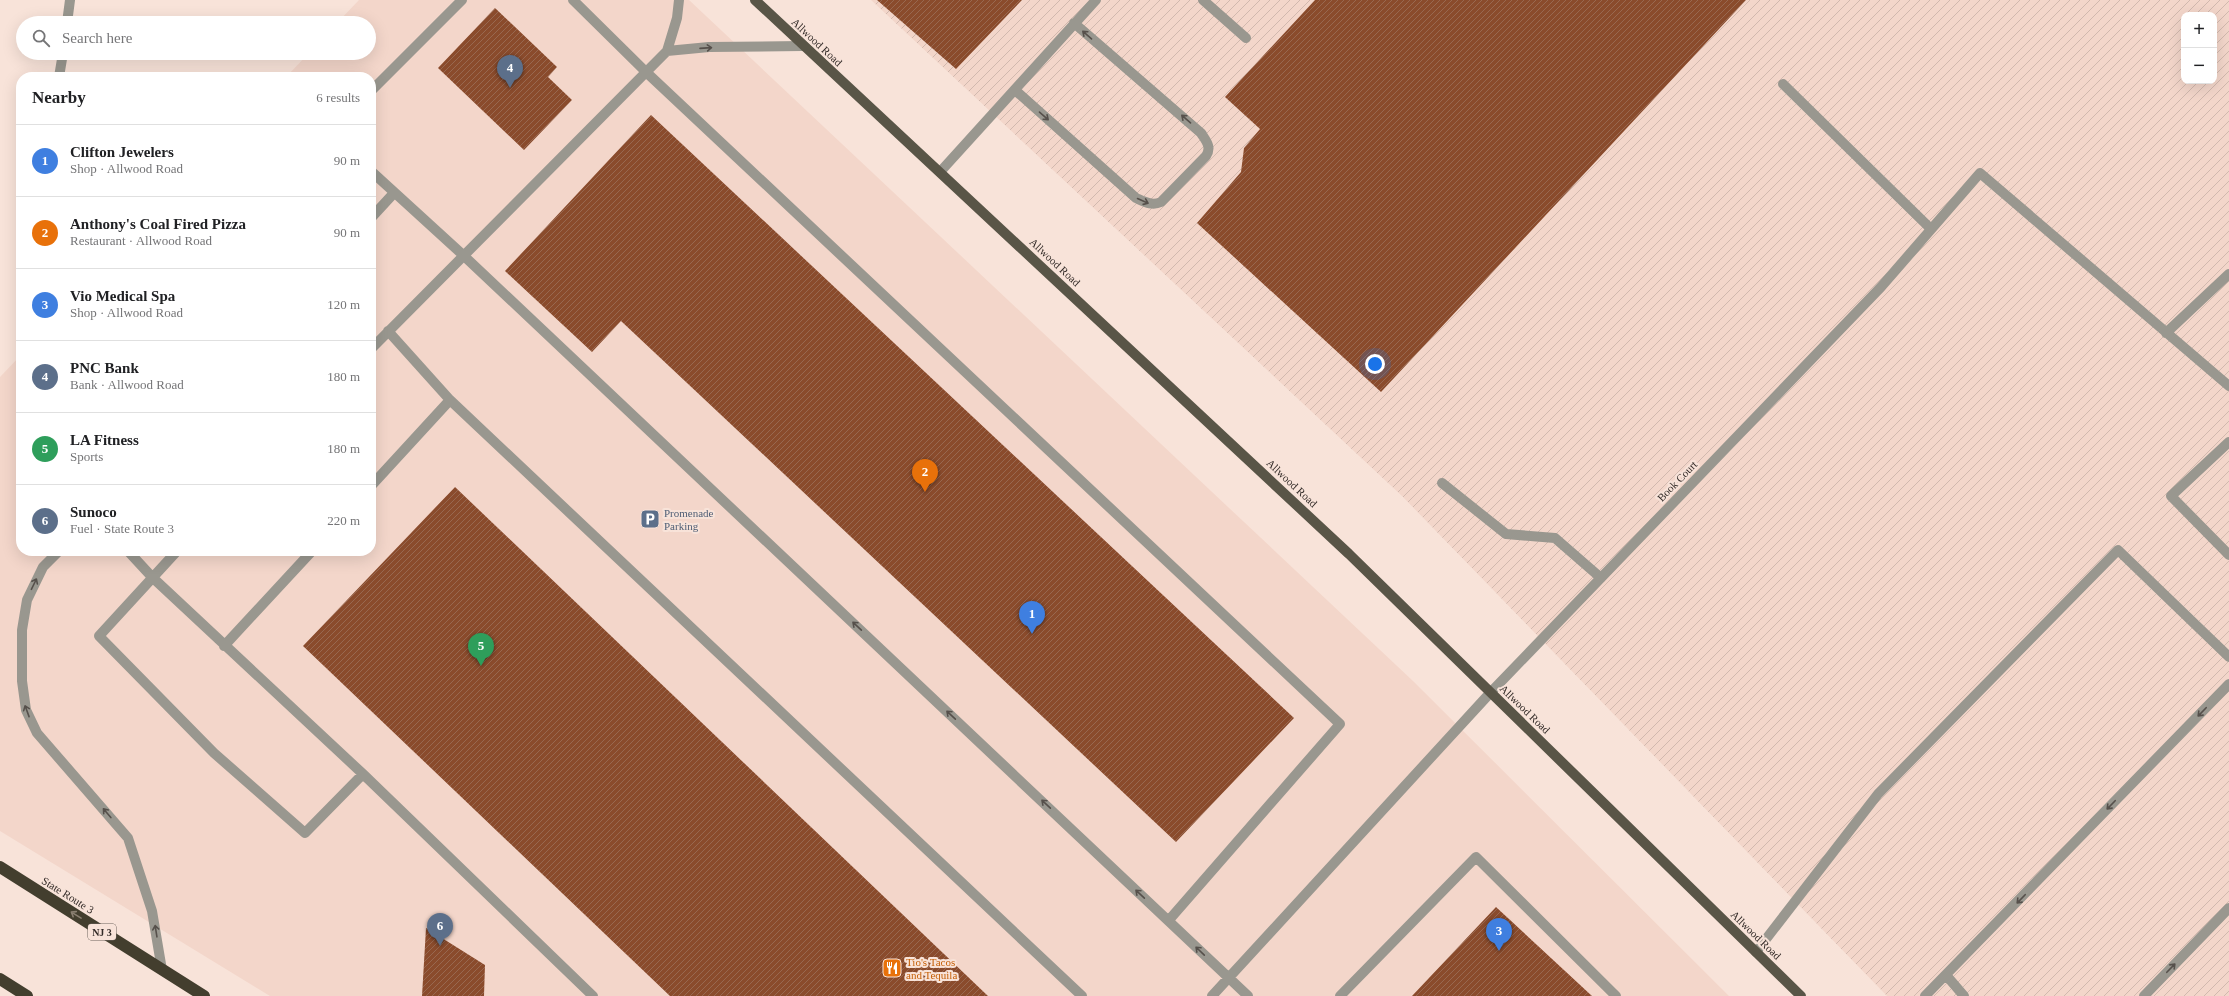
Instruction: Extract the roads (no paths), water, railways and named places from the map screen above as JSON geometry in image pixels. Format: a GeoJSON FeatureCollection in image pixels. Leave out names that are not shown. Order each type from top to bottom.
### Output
{"type":"FeatureCollection","features":[{"type":"Feature","properties":{"kind":"highway","name":"State Route 3"},"geometry":{"type":"LineString","coordinates":[[0,867],[204,996]]}},
{"type":"Feature","properties":{"kind":"highway"},"geometry":{"type":"LineString","coordinates":[[0,979],[26,996]]}},
{"type":"Feature","properties":{"kind":"main road","name":"Allwood Road"},"geometry":{"type":"LineString","coordinates":[[755,0],[802,46],[940,172],[1349,554],[1801,996]]}},
{"type":"Feature","properties":{"kind":"street"},"geometry":{"type":"LineString","coordinates":[[68,16],[70,0]]}},
{"type":"Feature","properties":{"kind":"street"},"geometry":{"type":"LineString","coordinates":[[376,86],[462,0]]}},
{"type":"Feature","properties":{"kind":"street"},"geometry":{"type":"LineString","coordinates":[[572,0],[646,72],[1340,724],[1169,920]]}},
{"type":"Feature","properties":{"kind":"street"},"geometry":{"type":"LineString","coordinates":[[376,344],[667,51],[677,18],[679,0]]}},
{"type":"Feature","properties":{"kind":"street"},"geometry":{"type":"LineString","coordinates":[[940,172],[1096,0]]}},
{"type":"Feature","properties":{"kind":"street"},"geometry":{"type":"LineString","coordinates":[[1203,0],[1246,38]]}},
{"type":"Feature","properties":{"kind":"street"},"geometry":{"type":"LineString","coordinates":[[1015,90],[1136,198],[1144,202],[1152,204],[1161,202],[1206,156],[1209,148],[1201,132],[1074,23]]}},
{"type":"Feature","properties":{"kind":"street"},"geometry":{"type":"LineString","coordinates":[[667,51],[709,47],[802,46]]}},
{"type":"Feature","properties":{"kind":"street"},"geometry":{"type":"LineString","coordinates":[[61,72],[62,60]]}},
{"type":"Feature","properties":{"kind":"street"},"geometry":{"type":"LineString","coordinates":[[1783,84],[1931,229]]}},
{"type":"Feature","properties":{"kind":"street","name":"Book Court"},"geometry":{"type":"LineString","coordinates":[[1212,996],[1491,692],[1881,287],[1980,173],[2166,333]]}},
{"type":"Feature","properties":{"kind":"street"},"geometry":{"type":"LineString","coordinates":[[376,176],[463,255],[1248,996]]}},
{"type":"Feature","properties":{"kind":"street"},"geometry":{"type":"LineString","coordinates":[[376,213],[394,193]]}},
{"type":"Feature","properties":{"kind":"street"},"geometry":{"type":"LineString","coordinates":[[2229,274],[2166,333],[2229,386]]}},
{"type":"Feature","properties":{"kind":"street"},"geometry":{"type":"LineString","coordinates":[[388,331],[450,400],[1082,996]]}},
{"type":"Feature","properties":{"kind":"street"},"geometry":{"type":"LineString","coordinates":[[376,481],[450,400]]}},
{"type":"Feature","properties":{"kind":"street"},"geometry":{"type":"LineString","coordinates":[[2229,442],[2171,496],[2229,555]]}},
{"type":"Feature","properties":{"kind":"street"},"geometry":{"type":"LineString","coordinates":[[1442,483],[1506,534],[1555,538],[1601,578]]}},
{"type":"Feature","properties":{"kind":"street"},"geometry":{"type":"LineString","coordinates":[[1756,952],[1878,794],[2118,550],[2229,658]]}},
{"type":"Feature","properties":{"kind":"street"},"geometry":{"type":"LineString","coordinates":[[54,556],[43,567],[27,600],[22,630],[22,681],[26,710],[38,733],[128,838],[152,911],[162,970]]}},
{"type":"Feature","properties":{"kind":"street"},"geometry":{"type":"LineString","coordinates":[[133,556],[152,577],[224,646],[363,774],[593,996]]}},
{"type":"Feature","properties":{"kind":"street"},"geometry":{"type":"LineString","coordinates":[[172,556],[99,636],[214,753],[305,833],[363,774]]}},
{"type":"Feature","properties":{"kind":"street"},"geometry":{"type":"LineString","coordinates":[[224,646],[307,556]]}},
{"type":"Feature","properties":{"kind":"street"},"geometry":{"type":"LineString","coordinates":[[1925,996],[2229,684]]}},
{"type":"Feature","properties":{"kind":"street"},"geometry":{"type":"LineString","coordinates":[[1340,996],[1476,857],[1616,996]]}},
{"type":"Feature","properties":{"kind":"street"},"geometry":{"type":"LineString","coordinates":[[2144,996],[2229,908]]}},
{"type":"Feature","properties":{"kind":"street"},"geometry":{"type":"LineString","coordinates":[[1946,975],[1964,996]]}},
{"type":"Feature","properties":{"kind":"place","name":"PNC Bank"},"geometry":{"type":"Point","coordinates":[510,88]}},
{"type":"Feature","properties":{"kind":"place","name":"Anthony's Coal Fired Pizza"},"geometry":{"type":"Point","coordinates":[925,492]}},
{"type":"Feature","properties":{"kind":"place","name":"Promenade Parking"},"geometry":{"type":"Point","coordinates":[650,519]}},
{"type":"Feature","properties":{"kind":"place","name":"Clifton Jewelers"},"geometry":{"type":"Point","coordinates":[1032,634]}},
{"type":"Feature","properties":{"kind":"place","name":"LA Fitness"},"geometry":{"type":"Point","coordinates":[481,666]}},
{"type":"Feature","properties":{"kind":"place","name":"Sunoco"},"geometry":{"type":"Point","coordinates":[440,946]}},
{"type":"Feature","properties":{"kind":"place","name":"Vio Medical Spa"},"geometry":{"type":"Point","coordinates":[1499,951]}},
{"type":"Feature","properties":{"kind":"place","name":"Tio's Tacos and Tequila"},"geometry":{"type":"Point","coordinates":[892,968]}}]}
